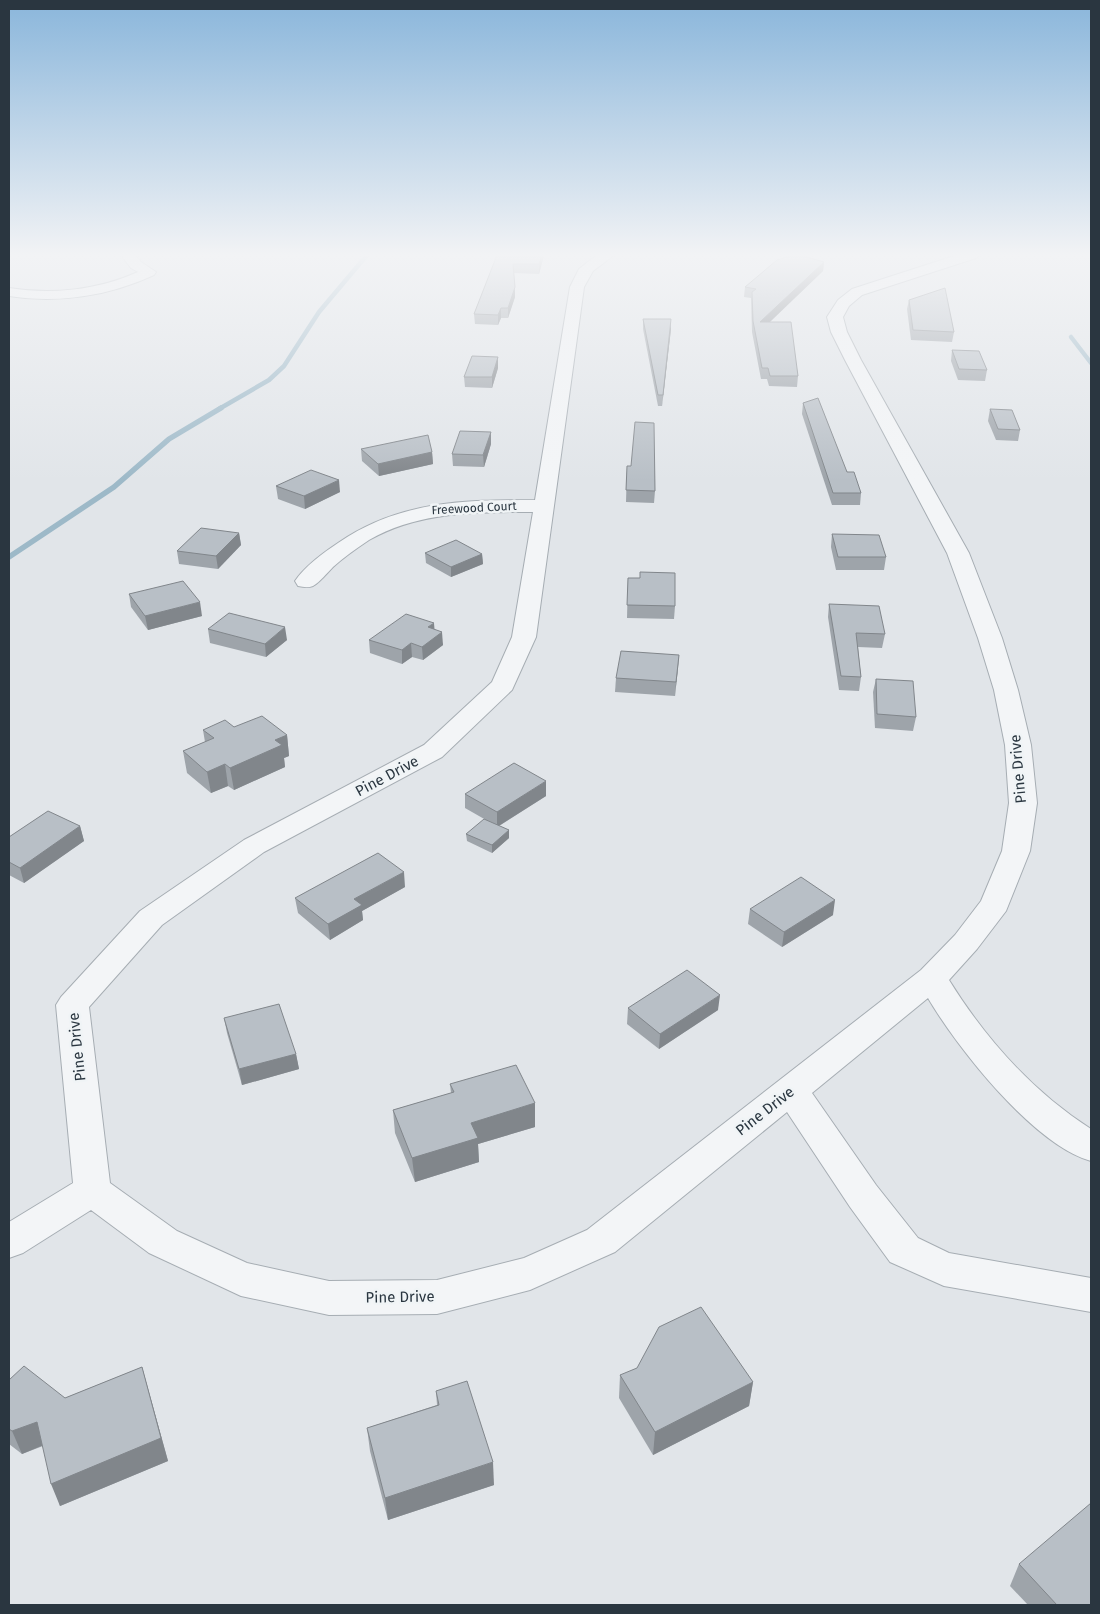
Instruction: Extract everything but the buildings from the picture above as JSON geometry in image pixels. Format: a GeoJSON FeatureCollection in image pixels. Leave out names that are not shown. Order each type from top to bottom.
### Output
{"type":"FeatureCollection","features":[{"type":"Feature","properties":{"kind":"street","name":"Pine Drive"},"geometry":{"type":"LineString","coordinates":[[570,330],[524,637],[503,685],[434,752],[254,846],[151,918],[72,1005],[92,1190],[163,1242],[241,1279],[329,1298],[437,1297],[530,1273],[601,1241],[932,978],[966,942],[995,904],[1016,851],[1023,803],[1018,745],[1006,690],[990,638],[958,553],[853,360],[839,330]]}},
{"type":"Feature","properties":{"kind":"street","name":"Freewood Court"},"geometry":{"type":"LineString","coordinates":[[306,581],[337,552],[365,534],[394,519],[423,511],[455,506],[544,506]]}},
{"type":"Feature","properties":{"kind":"street"},"geometry":{"type":"LineString","coordinates":[[932,978],[948,1007],[984,1052],[1040,1110],[1091,1148]]}},
{"type":"Feature","properties":{"kind":"street"},"geometry":{"type":"LineString","coordinates":[[791,1090],[863,1196],[904,1250],[944,1269],[1091,1295]]}},
{"type":"Feature","properties":{"kind":"street"},"geometry":{"type":"LineString","coordinates":[[9,1242],[92,1190]]}},
{"type":"Feature","properties":{"kind":"waterway"},"geometry":{"type":"LineString","coordinates":[[219,409],[269,380],[284,366],[307,330]]}},
{"type":"Feature","properties":{"kind":"waterway"},"geometry":{"type":"LineString","coordinates":[[1071,337],[1091,363]]}},
{"type":"Feature","properties":{"kind":"waterway"},"geometry":{"type":"LineString","coordinates":[[9,557],[114,487],[169,439],[221,408]]}}]}
